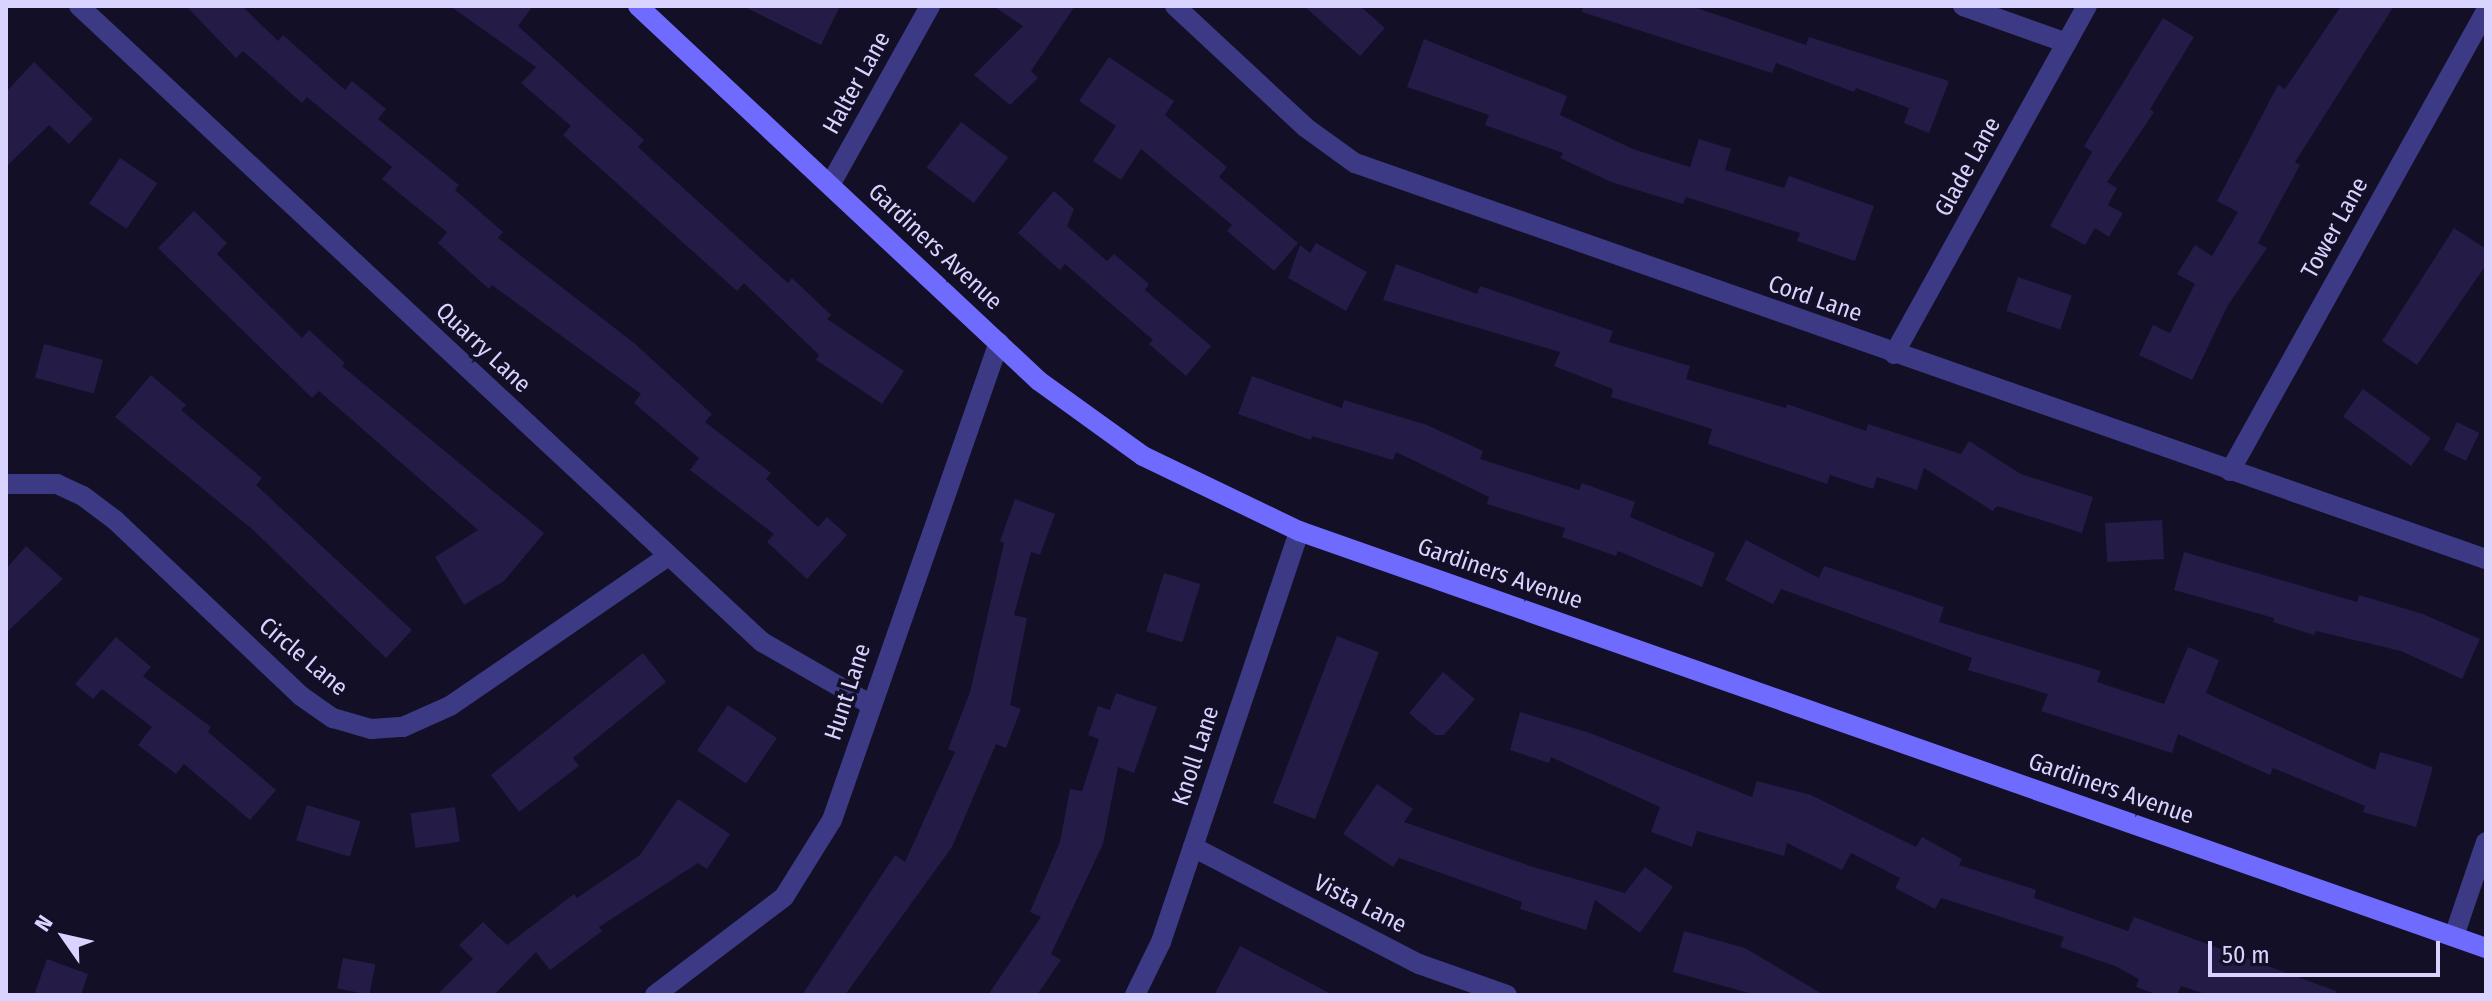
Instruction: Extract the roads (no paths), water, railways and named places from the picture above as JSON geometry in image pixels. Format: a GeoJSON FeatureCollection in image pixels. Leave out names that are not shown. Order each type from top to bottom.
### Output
{"type":"FeatureCollection","features":[{"type":"Feature","properties":{"kind":"main road","name":"Gardiners Avenue"},"geometry":{"type":"LineString","coordinates":[[638,6],[1039,381],[1143,456],[1299,531],[2486,948]]}},
{"type":"Feature","properties":{"kind":"street","name":"Quarry Lane"},"geometry":{"type":"LineString","coordinates":[[79,6],[667,557],[762,642],[870,704]]}},
{"type":"Feature","properties":{"kind":"street","name":"Halter Lane"},"geometry":{"type":"LineString","coordinates":[[830,185],[930,6]]}},
{"type":"Feature","properties":{"kind":"street","name":"Cord Lane"},"geometry":{"type":"LineString","coordinates":[[1175,6],[1305,127],[1355,163],[2486,559]]}},
{"type":"Feature","properties":{"kind":"street"},"geometry":{"type":"LineString","coordinates":[[1963,6],[2067,43]]}},
{"type":"Feature","properties":{"kind":"street","name":"Glade Lane"},"geometry":{"type":"LineString","coordinates":[[1894,354],[2087,6]]}},
{"type":"Feature","properties":{"kind":"street","name":"Tower Lane"},"geometry":{"type":"LineString","coordinates":[[2230,471],[2486,11]]}},
{"type":"Feature","properties":{"kind":"street","name":"Hunt Lane"},"geometry":{"type":"LineString","coordinates":[[655,995],[745,931],[784,897],[832,820],[999,342]]}},
{"type":"Feature","properties":{"kind":"street","name":"Circle Lane"},"geometry":{"type":"LineString","coordinates":[[6,484],[57,484],[83,496],[115,520],[301,696],[333,718],[371,729],[403,727],[450,706],[667,557]]}},
{"type":"Feature","properties":{"kind":"street","name":"Knoll Lane"},"geometry":{"type":"LineString","coordinates":[[1135,995],[1161,942],[1299,531]]}},
{"type":"Feature","properties":{"kind":"street"},"geometry":{"type":"LineString","coordinates":[[2454,936],[2486,842]]}},
{"type":"Feature","properties":{"kind":"street","name":"Vista Lane"},"geometry":{"type":"LineString","coordinates":[[1193,847],[1419,964],[1507,995]]}}]}
